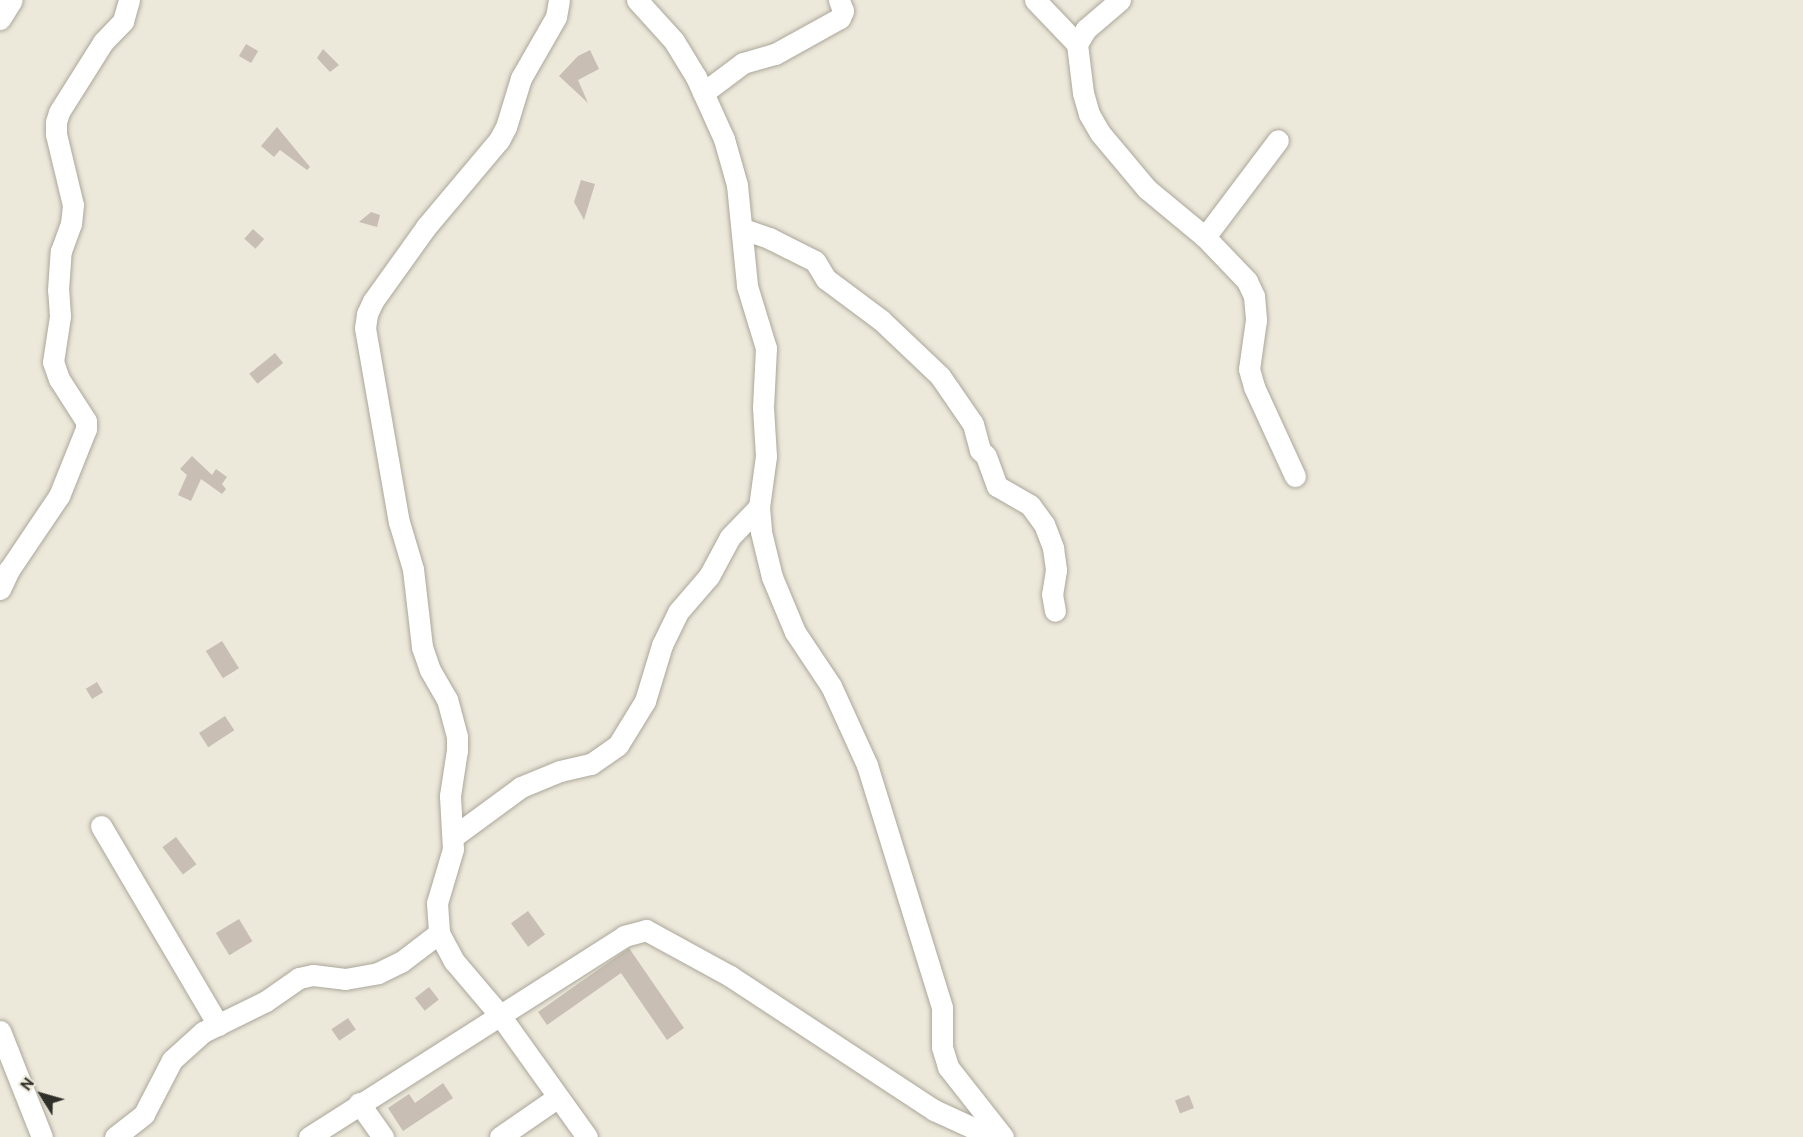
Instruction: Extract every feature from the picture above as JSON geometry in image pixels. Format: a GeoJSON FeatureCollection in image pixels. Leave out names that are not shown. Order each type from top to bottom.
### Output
{"type":"FeatureCollection","features":[{"type":"Feature","properties":{"kind":"street"},"geometry":{"type":"LineString","coordinates":[[0,589],[9,570],[58,496],[86,429],[86,421],[59,379],[53,362],[60,316],[58,290],[61,251],[71,224],[74,205],[56,134],[56,122],[59,112],[103,42],[123,21],[129,0]]}},
{"type":"Feature","properties":{"kind":"street"},"geometry":{"type":"LineString","coordinates":[[559,0],[556,16],[522,78],[499,141],[426,228],[373,301],[365,321],[365,335],[394,482],[398,516],[412,568],[422,647],[430,670],[447,699],[455,723],[457,750],[450,796],[452,861],[437,903],[439,933],[454,961],[499,1014],[587,1137]]}},
{"type":"Feature","properties":{"kind":"street"},"geometry":{"type":"LineString","coordinates":[[638,0],[674,41],[704,93],[731,161],[743,229],[747,286],[766,348],[763,407],[766,456],[759,507],[766,555],[795,632],[836,695],[867,765],[942,1008],[942,1047],[948,1066],[1003,1137]]}},
{"type":"Feature","properties":{"kind":"street"},"geometry":{"type":"LineString","coordinates":[[704,93],[743,63],[775,54],[840,18],[843,11],[839,0]]}},
{"type":"Feature","properties":{"kind":"street"},"geometry":{"type":"LineString","coordinates":[[1035,0],[1077,44],[1083,93],[1089,114],[1100,133],[1147,189],[1205,237],[1247,281],[1254,296],[1256,320],[1249,369],[1254,387],[1294,476]]}},
{"type":"Feature","properties":{"kind":"street"},"geometry":{"type":"LineString","coordinates":[[1077,44],[1086,29],[1120,0]]}},
{"type":"Feature","properties":{"kind":"street"},"geometry":{"type":"LineString","coordinates":[[1205,237],[1278,140]]}},
{"type":"Feature","properties":{"kind":"street"},"geometry":{"type":"LineString","coordinates":[[743,229],[769,238],[815,261],[822,275],[830,283],[881,320],[940,376],[973,424],[980,450],[986,456],[998,486],[1030,505],[1044,524],[1053,548],[1056,570],[1052,594],[1055,611]]}},
{"type":"Feature","properties":{"kind":"street"},"geometry":{"type":"LineString","coordinates":[[453,837],[521,787],[560,771],[591,764],[618,746],[645,701],[662,645],[678,612],[709,576],[730,537],[759,507]]}},
{"type":"Feature","properties":{"kind":"street"},"geometry":{"type":"LineString","coordinates":[[101,826],[218,1025]]}},
{"type":"Feature","properties":{"kind":"street"},"geometry":{"type":"LineString","coordinates":[[309,1137],[624,936],[646,930],[730,976],[927,1106],[993,1137]]}},
{"type":"Feature","properties":{"kind":"street"},"geometry":{"type":"LineString","coordinates":[[115,1137],[144,1114],[167,1067],[181,1049],[202,1032],[266,1001],[299,978],[313,975],[345,979],[378,973],[409,957],[439,933]]}},
{"type":"Feature","properties":{"kind":"street"},"geometry":{"type":"LineString","coordinates":[[0,1031],[42,1137]]}},
{"type":"Feature","properties":{"kind":"street"},"geometry":{"type":"LineString","coordinates":[[500,1137],[558,1097]]}},
{"type":"Feature","properties":{"kind":"street"},"geometry":{"type":"LineString","coordinates":[[359,1103],[383,1137]]}},
{"type":"Feature","properties":{"kind":"building"},"geometry":{"type":"Polygon","coordinates":[[[246,44],[258,51],[251,63],[239,56],[246,44]]]}},
{"type":"Feature","properties":{"kind":"building"},"geometry":{"type":"Polygon","coordinates":[[[323,49],[339,65],[330,72],[317,58],[323,49]]]}},
{"type":"Feature","properties":{"kind":"building"},"geometry":{"type":"Polygon","coordinates":[[[590,50],[599,69],[578,80],[588,103],[559,76],[578,56],[590,50]]]}},
{"type":"Feature","properties":{"kind":"building"},"geometry":{"type":"Polygon","coordinates":[[[277,127],[310,167],[307,170],[280,150],[274,157],[261,146],[277,127]]]}},
{"type":"Feature","properties":{"kind":"building"},"geometry":{"type":"Polygon","coordinates":[[[581,180],[595,184],[584,220],[574,202],[581,180]]]}},
{"type":"Feature","properties":{"kind":"building"},"geometry":{"type":"Polygon","coordinates":[[[371,212],[380,215],[377,227],[359,222],[371,212]]]}},
{"type":"Feature","properties":{"kind":"building"},"geometry":{"type":"Polygon","coordinates":[[[253,229],[264,239],[255,249],[244,239],[253,229]]]}},
{"type":"Feature","properties":{"kind":"building"},"geometry":{"type":"Polygon","coordinates":[[[275,353],[283,363],[258,384],[249,374],[275,353]]]}},
{"type":"Feature","properties":{"kind":"building"},"geometry":{"type":"Polygon","coordinates":[[[192,456],[212,475],[216,469],[227,477],[222,484],[226,489],[222,494],[201,479],[191,501],[178,495],[187,475],[180,469],[192,456]]]}},
{"type":"Feature","properties":{"kind":"building"},"geometry":{"type":"Polygon","coordinates":[[[222,641],[239,668],[223,678],[206,651],[222,641]]]}},
{"type":"Feature","properties":{"kind":"building"},"geometry":{"type":"Polygon","coordinates":[[[97,682],[103,692],[92,699],[86,689],[97,682]]]}},
{"type":"Feature","properties":{"kind":"building"},"geometry":{"type":"Polygon","coordinates":[[[225,716],[234,730],[208,747],[199,733],[225,716]]]}},
{"type":"Feature","properties":{"kind":"building"},"geometry":{"type":"Polygon","coordinates":[[[176,837],[196,864],[183,874],[162,847],[176,837]]]}},
{"type":"Feature","properties":{"kind":"building"},"geometry":{"type":"Polygon","coordinates":[[[528,911],[545,934],[528,947],[511,923],[528,911]]]}},
{"type":"Feature","properties":{"kind":"building"},"geometry":{"type":"Polygon","coordinates":[[[239,919],[252,941],[229,955],[216,933],[239,919]]]}},
{"type":"Feature","properties":{"kind":"building"},"geometry":{"type":"Polygon","coordinates":[[[629,948],[684,1028],[667,1040],[621,973],[547,1025],[538,1012],[629,948]]]}},
{"type":"Feature","properties":{"kind":"building"},"geometry":{"type":"Polygon","coordinates":[[[429,987],[439,1000],[425,1011],[415,998],[429,987]]]}},
{"type":"Feature","properties":{"kind":"building"},"geometry":{"type":"Polygon","coordinates":[[[348,1018],[356,1030],[339,1041],[331,1029],[348,1018]]]}},
{"type":"Feature","properties":{"kind":"building"},"geometry":{"type":"Polygon","coordinates":[[[443,1083],[453,1098],[403,1131],[388,1108],[409,1094],[415,1103],[443,1083]]]}},
{"type":"Feature","properties":{"kind":"building"},"geometry":{"type":"Polygon","coordinates":[[[1189,1095],[1194,1108],[1180,1113],[1175,1100],[1189,1095]]]}}]}
